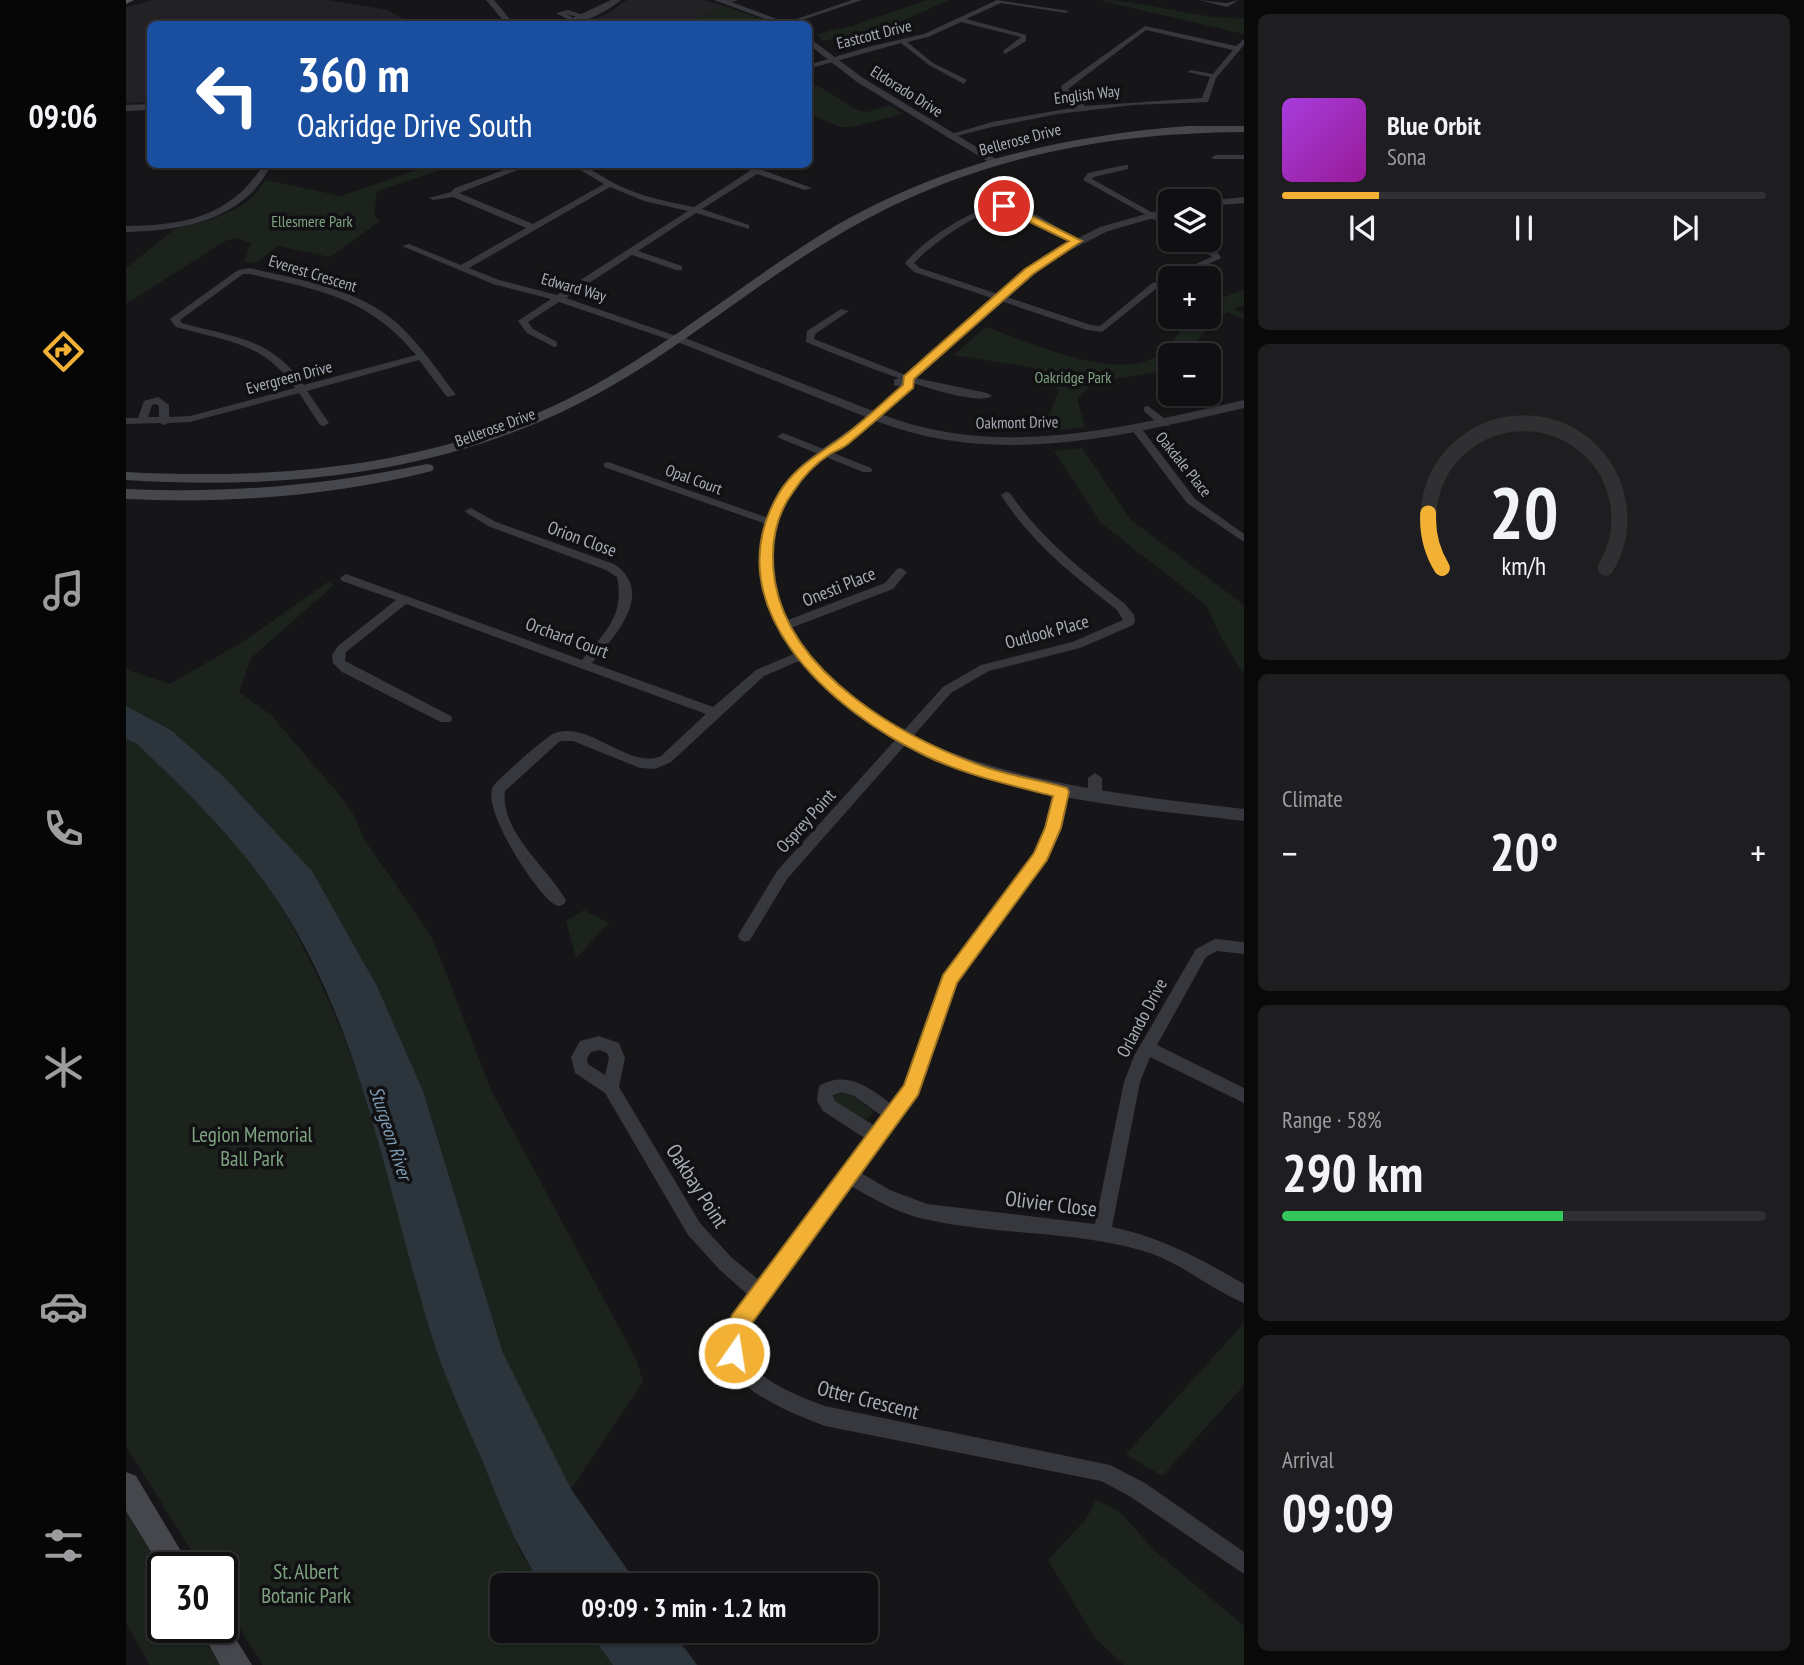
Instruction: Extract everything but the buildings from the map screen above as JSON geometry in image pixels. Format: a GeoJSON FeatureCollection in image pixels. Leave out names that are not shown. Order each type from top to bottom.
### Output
{"type":"FeatureCollection","features":[{"type":"Feature","properties":{"kind":"main road","name":"Bellerose Drive"},"geometry":{"type":"LineString","coordinates":[[126,477],[248,480],[325,473],[405,459],[471,442],[572,402],[682,341],[759,295],[820,241],[882,206],[941,180],[1058,146],[1114,136],[1184,130],[1244,129]]}},
{"type":"Feature","properties":{"kind":"main road","name":"Bellerose Drive"},"geometry":{"type":"LineString","coordinates":[[126,494],[206,496],[283,492],[356,483],[428,467],[505,444],[570,416],[607,397],[682,341]]}},
{"type":"Feature","properties":{"kind":"main road"},"geometry":{"type":"LineString","coordinates":[[126,1486],[167,1552]]}},
{"type":"Feature","properties":{"kind":"main road"},"geometry":{"type":"LineString","coordinates":[[223,1643],[237,1665]]}},
{"type":"Feature","properties":{"kind":"street"},"geometry":{"type":"LineString","coordinates":[[490,0],[508,21]]}},
{"type":"Feature","properties":{"kind":"street"},"geometry":{"type":"LineString","coordinates":[[574,21],[617,0]]}},
{"type":"Feature","properties":{"kind":"street"},"geometry":{"type":"LineString","coordinates":[[794,21],[859,0]]}},
{"type":"Feature","properties":{"kind":"street"},"geometry":{"type":"LineString","coordinates":[[1202,0],[1228,5],[1236,0]]}},
{"type":"Feature","properties":{"kind":"street"},"geometry":{"type":"LineString","coordinates":[[727,1],[777,21]]}},
{"type":"Feature","properties":{"kind":"street","name":"Eastcott Drive"},"geometry":{"type":"LineString","coordinates":[[812,66],[870,48],[930,35],[1003,1],[1066,11]]}},
{"type":"Feature","properties":{"kind":"street"},"geometry":{"type":"LineString","coordinates":[[961,20],[1024,36],[1024,40],[1005,52]]}},
{"type":"Feature","properties":{"kind":"street"},"geometry":{"type":"LineString","coordinates":[[1083,108],[1064,89],[1145,28],[1238,49]]}},
{"type":"Feature","properties":{"kind":"street","name":"Eldorado Drive"},"geometry":{"type":"LineString","coordinates":[[812,41],[860,80],[996,162]]}},
{"type":"Feature","properties":{"kind":"street","name":"English Way"},"geometry":{"type":"LineString","coordinates":[[949,136],[1010,120],[1083,108],[1203,100],[1207,98],[1214,76],[1244,41]]}},
{"type":"Feature","properties":{"kind":"street"},"geometry":{"type":"LineString","coordinates":[[903,42],[932,64],[964,82]]}},
{"type":"Feature","properties":{"kind":"street"},"geometry":{"type":"LineString","coordinates":[[1092,66],[1107,69]]}},
{"type":"Feature","properties":{"kind":"street"},"geometry":{"type":"LineString","coordinates":[[1191,72],[1214,76]]}},
{"type":"Feature","properties":{"kind":"street"},"geometry":{"type":"LineString","coordinates":[[126,108],[147,107]]}},
{"type":"Feature","properties":{"kind":"street"},"geometry":{"type":"LineString","coordinates":[[1216,157],[1244,157]]}},
{"type":"Feature","properties":{"kind":"street"},"geometry":{"type":"LineString","coordinates":[[1125,167],[1091,175],[1087,180],[1158,219]]}},
{"type":"Feature","properties":{"kind":"street"},"geometry":{"type":"LineString","coordinates":[[126,229],[186,222],[211,215],[250,190],[265,168]]}},
{"type":"Feature","properties":{"kind":"street"},"geometry":{"type":"LineString","coordinates":[[454,194],[457,190],[518,168]]}},
{"type":"Feature","properties":{"kind":"street"},"geometry":{"type":"LineString","coordinates":[[581,168],[610,184],[662,205],[695,211],[746,227]]}},
{"type":"Feature","properties":{"kind":"street"},"geometry":{"type":"LineString","coordinates":[[747,168],[808,188]]}},
{"type":"Feature","properties":{"kind":"street"},"geometry":{"type":"LineString","coordinates":[[554,344],[530,331],[523,323],[756,171]]}},
{"type":"Feature","properties":{"kind":"street"},"geometry":{"type":"LineString","coordinates":[[462,268],[610,184]]}},
{"type":"Feature","properties":{"kind":"street"},"geometry":{"type":"LineString","coordinates":[[432,198],[454,194],[534,228]]}},
{"type":"Feature","properties":{"kind":"street"},"geometry":{"type":"LineString","coordinates":[[215,199],[232,204]]}},
{"type":"Feature","properties":{"kind":"street"},"geometry":{"type":"LineString","coordinates":[[1221,202],[1244,200]]}},
{"type":"Feature","properties":{"kind":"street"},"geometry":{"type":"LineString","coordinates":[[1077,241],[1010,208],[999,206],[953,230],[909,263],[917,270],[1090,328],[1102,329],[1154,286],[1217,258],[1214,252]]}},
{"type":"Feature","properties":{"kind":"street"},"geometry":{"type":"LineString","coordinates":[[908,379],[1041,262],[1077,241],[1158,212]]}},
{"type":"Feature","properties":{"kind":"street","name":"Edward Way"},"geometry":{"type":"LineString","coordinates":[[406,246],[496,282],[560,298],[682,341]]}},
{"type":"Feature","properties":{"kind":"street"},"geometry":{"type":"LineString","coordinates":[[633,251],[679,268]]}},
{"type":"Feature","properties":{"kind":"street","name":"Everest Crescent"},"geometry":{"type":"LineString","coordinates":[[300,390],[281,363],[268,354],[250,344],[179,325],[175,318],[233,275],[250,271],[326,290],[360,303],[392,324],[421,357]]}},
{"type":"Feature","properties":{"kind":"street"},"geometry":{"type":"LineString","coordinates":[[844,311],[807,338],[816,344],[908,379],[987,396]]}},
{"type":"Feature","properties":{"kind":"street","name":"Oakmont Drive"},"geometry":{"type":"LineString","coordinates":[[682,341],[916,430],[986,442],[1042,441],[1137,430],[1244,404]]}},
{"type":"Feature","properties":{"kind":"street"},"geometry":{"type":"LineString","coordinates":[[421,357],[451,395]]}},
{"type":"Feature","properties":{"kind":"street","name":"Evergreen Drive"},"geometry":{"type":"LineString","coordinates":[[126,421],[164,422],[202,417],[421,357]]}},
{"type":"Feature","properties":{"kind":"street"},"geometry":{"type":"LineString","coordinates":[[908,379],[909,386],[869,414],[842,443],[824,453],[794,480],[770,522],[765,557],[771,596],[784,626],[802,655],[850,703],[904,738],[984,772],[1062,792],[1244,815]]}},
{"type":"Feature","properties":{"kind":"street"},"geometry":{"type":"LineString","coordinates":[[300,390],[324,423]]}},
{"type":"Feature","properties":{"kind":"street"},"geometry":{"type":"LineString","coordinates":[[141,422],[148,403],[158,400],[164,405],[164,422]]}},
{"type":"Feature","properties":{"kind":"street"},"geometry":{"type":"LineString","coordinates":[[1148,410],[1165,424]]}},
{"type":"Feature","properties":{"kind":"street","name":"Oakdale Place"},"geometry":{"type":"LineString","coordinates":[[1137,430],[1191,501],[1244,539]]}},
{"type":"Feature","properties":{"kind":"street"},"geometry":{"type":"LineString","coordinates":[[783,436],[867,470]]}},
{"type":"Feature","properties":{"kind":"street","name":"Opal Court"},"geometry":{"type":"LineString","coordinates":[[608,465],[770,522]]}},
{"type":"Feature","properties":{"kind":"street","name":"Outlook Place"},"geometry":{"type":"LineString","coordinates":[[904,738],[939,698],[975,673],[1010,660],[1076,645],[1129,622],[1128,615],[1121,607],[1046,546],[1015,511],[1006,495]]}},
{"type":"Feature","properties":{"kind":"street","name":"Orion Close"},"geometry":{"type":"LineString","coordinates":[[471,511],[495,526],[616,569],[622,575],[627,599],[625,612],[584,665]]}},
{"type":"Feature","properties":{"kind":"street","name":"Onesti Place"},"geometry":{"type":"LineString","coordinates":[[784,626],[889,586],[901,572]]}},
{"type":"Feature","properties":{"kind":"street","name":"Orchard Court"},"geometry":{"type":"LineString","coordinates":[[346,578],[715,713]]}},
{"type":"Feature","properties":{"kind":"street"},"geometry":{"type":"LineString","coordinates":[[405,600],[342,649],[338,659],[346,669],[446,719]]}},
{"type":"Feature","properties":{"kind":"street"},"geometry":{"type":"LineString","coordinates":[[559,900],[537,877],[518,846],[496,802],[496,792],[500,785],[549,742],[563,736],[580,737],[640,763],[660,763],[760,673],[802,655]]}},
{"type":"Feature","properties":{"kind":"street","name":"Osprey Point"},"geometry":{"type":"LineString","coordinates":[[745,936],[782,875],[898,748],[904,738]]}},
{"type":"Feature","properties":{"kind":"street"},"geometry":{"type":"LineString","coordinates":[[1095,778],[1095,797]]}},
{"type":"Feature","properties":{"kind":"street","name":"Otter Crescent"},"geometry":{"type":"LineString","coordinates":[[1062,792],[1047,846],[949,980],[915,1083],[740,1323],[733,1343],[740,1367],[761,1385],[804,1408],[845,1422],[1104,1472],[1138,1490],[1244,1564]]}},
{"type":"Feature","properties":{"kind":"street","name":"Orlando Drive"},"geometry":{"type":"LineString","coordinates":[[1102,1233],[1132,1082],[1147,1048],[1201,953],[1215,945],[1244,948]]}},
{"type":"Feature","properties":{"kind":"street"},"geometry":{"type":"LineString","coordinates":[[1147,1048],[1244,1096]]}},
{"type":"Feature","properties":{"kind":"street"},"geometry":{"type":"LineString","coordinates":[[877,1137],[829,1106],[825,1101],[825,1091],[837,1084],[849,1086],[894,1115]]}},
{"type":"Feature","properties":{"kind":"street","name":"Oakbay Point"},"geometry":{"type":"LineString","coordinates":[[611,1088],[694,1229],[761,1294]]}},
{"type":"Feature","properties":{"kind":"street","name":"Olivier Close"},"geometry":{"type":"LineString","coordinates":[[849,1175],[884,1196],[927,1212],[1102,1233],[1168,1251],[1244,1294]]}},
{"type":"Feature","properties":{"kind":"shaded area"},"geometry":{"type":"Polygon","coordinates":[[[154,0],[329,0],[387,10],[407,21],[147,21],[147,102],[126,103],[126,7],[154,0]]]}},
{"type":"Feature","properties":{"kind":"shaded area"},"geometry":{"type":"Polygon","coordinates":[[[627,0],[702,0],[725,6],[692,21],[586,21],[605,15],[627,0]]]}},
{"type":"Feature","properties":{"kind":"green space"},"geometry":{"type":"Polygon","coordinates":[[[927,0],[949,0],[893,25],[909,36],[903,38],[883,27],[823,41],[816,34],[852,26],[927,0]]]}},
{"type":"Feature","properties":{"kind":"green space"},"geometry":{"type":"Polygon","coordinates":[[[1098,0],[1135,3],[1208,16],[1244,18],[1244,34],[1098,0]]]}},
{"type":"Feature","properties":{"kind":"green space"},"geometry":{"type":"Polygon","coordinates":[[[725,6],[767,21],[692,21],[725,6]]]}},
{"type":"Feature","properties":{"kind":"green space"},"geometry":{"type":"Polygon","coordinates":[[[817,85],[857,110],[867,112],[890,105],[903,114],[851,127],[840,127],[812,115],[812,88],[817,85]]]}},
{"type":"Feature","properties":{"kind":"green space","name":"Ellesmere Park"},"geometry":{"type":"Polygon","coordinates":[[[422,168],[446,168],[377,191],[374,216],[380,221],[330,257],[279,246],[255,263],[244,262],[251,243],[237,238],[225,241],[126,304],[126,268],[175,229],[210,220],[236,209],[252,198],[266,180],[341,196],[422,168]]]}},
{"type":"Feature","properties":{"kind":"green space","name":"Oakridge Park"},"geometry":{"type":"Polygon","coordinates":[[[1244,290],[1244,305],[1234,309],[1244,314],[1244,319],[1228,312],[1221,317],[1221,298],[1244,290]]]}},
{"type":"Feature","properties":{"kind":"green space","name":"Oakridge Park"},"geometry":{"type":"Polygon","coordinates":[[[986,327],[1072,357],[1096,362],[1119,365],[1139,363],[1158,354],[1158,372],[1095,382],[1077,399],[1085,427],[1042,432],[1059,391],[1034,368],[954,355],[986,327]]]}},
{"type":"Feature","properties":{"kind":"green space","name":"Oakridge Park"},"geometry":{"type":"Polygon","coordinates":[[[1182,329],[1208,329],[1195,343],[1171,342],[1182,329]]]}},
{"type":"Feature","properties":{"kind":"green space"},"geometry":{"type":"Polygon","coordinates":[[[1082,448],[1131,520],[1244,605],[1244,675],[1222,639],[1206,605],[1101,523],[1054,451],[1082,448]]]}},
{"type":"Feature","properties":{"kind":"green space"},"geometry":{"type":"Polygon","coordinates":[[[328,582],[334,585],[251,658],[239,692],[271,715],[337,792],[353,814],[364,839],[432,937],[491,1090],[636,1359],[643,1382],[571,1489],[503,1353],[423,1091],[377,986],[312,871],[224,777],[171,730],[126,706],[126,667],[130,671],[170,684],[244,641],[328,582]]]}},
{"type":"Feature","properties":{"kind":"green space","name":"Legion Memorial Ball Park"},"geometry":{"type":"Polygon","coordinates":[[[126,739],[137,744],[198,802],[228,833],[254,866],[302,945],[340,1029],[373,1116],[521,1554],[534,1573],[490,1573],[490,1643],[597,1643],[613,1665],[263,1665],[238,1625],[238,1552],[192,1552],[126,1446],[126,739]]]}},
{"type":"Feature","properties":{"kind":"green space"},"geometry":{"type":"Polygon","coordinates":[[[584,910],[609,923],[576,958],[566,921],[584,910]]]}},
{"type":"Feature","properties":{"kind":"green space"},"geometry":{"type":"Polygon","coordinates":[[[844,1091],[871,1109],[873,1112],[869,1118],[862,1119],[836,1102],[834,1094],[844,1091]]]}},
{"type":"Feature","properties":{"kind":"green space"},"geometry":{"type":"Polygon","coordinates":[[[1244,1323],[1244,1385],[1162,1476],[1126,1454],[1244,1323]]]}},
{"type":"Feature","properties":{"kind":"green space"},"geometry":{"type":"Polygon","coordinates":[[[1096,1500],[1118,1510],[1156,1552],[1244,1626],[1244,1665],[1124,1665],[1095,1638],[1048,1560],[1086,1519],[1096,1500]]]}},
{"type":"Feature","properties":{"kind":"green space"},"geometry":{"type":"Polygon","coordinates":[[[126,1511],[151,1552],[147,1552],[147,1643],[207,1643],[221,1665],[150,1665],[126,1623],[126,1511]]]}},
{"type":"Feature","properties":{"kind":"water","name":"Sturgeon River"},"geometry":{"type":"Polygon","coordinates":[[[126,706],[171,730],[224,777],[312,871],[377,986],[423,1091],[503,1353],[571,1489],[630,1573],[533,1571],[509,1525],[441,1363],[376,1132],[341,1026],[318,974],[292,924],[259,874],[221,828],[180,785],[137,744],[126,739],[126,706]]]}},
{"type":"Feature","properties":{"kind":"water"},"geometry":{"type":"Polygon","coordinates":[[[597,1643],[681,1643],[697,1665],[613,1665],[597,1643]]]}},
{"type":"Feature","properties":{"kind":"route"},"geometry":{"type":"LineString","coordinates":[[734,1353],[734,1337],[740,1323],[912,1089],[949,980],[1041,856],[1053,828],[1062,792],[984,772],[932,752],[884,726],[850,703],[814,669],[784,626],[771,596],[765,557],[770,522],[794,480],[909,386],[908,379],[1029,272],[1046,258],[1077,241],[1004,206]]}},
{"type":"Feature","properties":{"kind":"park label","name":"St. Albert Botanic Park"},"geometry":{"type":"Point","coordinates":[306,1584]}}]}
